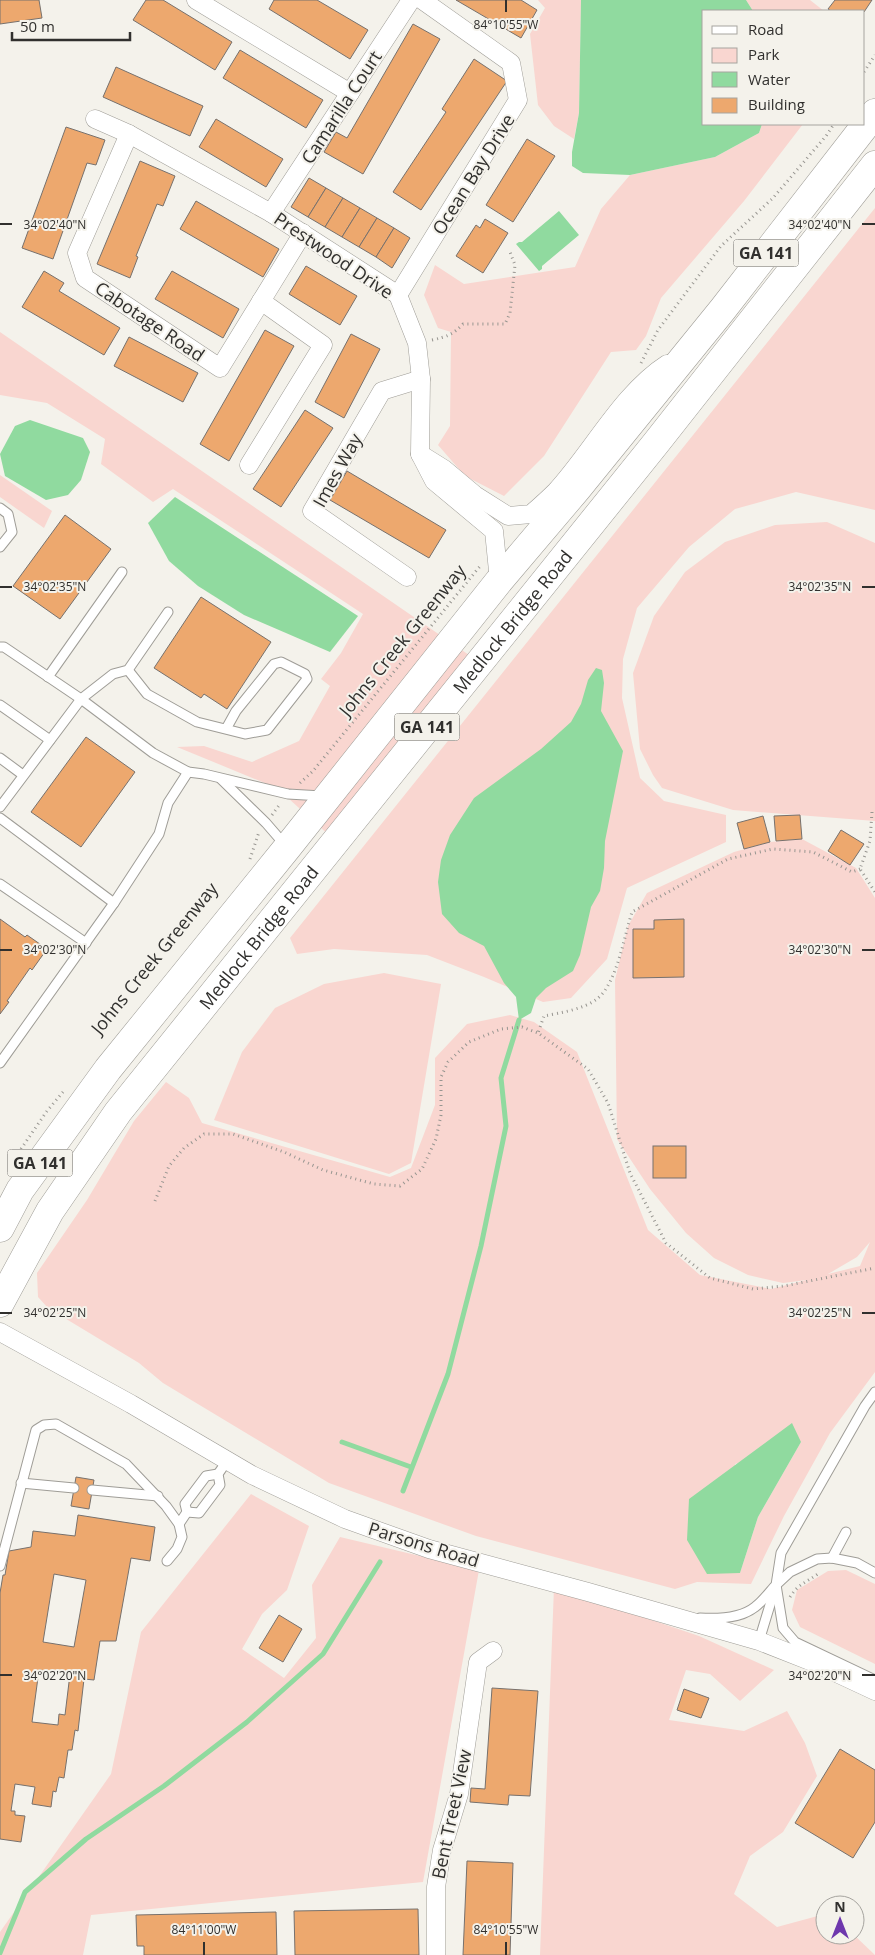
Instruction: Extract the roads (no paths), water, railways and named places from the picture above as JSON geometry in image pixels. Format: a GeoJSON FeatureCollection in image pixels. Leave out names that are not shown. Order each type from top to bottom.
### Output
{"type":"FeatureCollection","features":[{"type":"Feature","properties":{"kind":"highway","name":"Medlock Bridge Road"},"geometry":{"type":"LineString","coordinates":[[0,1228],[20,1190],[108,1069],[287,848],[499,581],[577,489],[690,349],[875,113]]}},
{"type":"Feature","properties":{"kind":"highway","name":"Medlock Bridge Road"},"geometry":{"type":"LineString","coordinates":[[0,1303],[50,1211],[118,1112],[656,443],[875,164]]}},
{"type":"Feature","properties":{"kind":"street"},"geometry":{"type":"LineString","coordinates":[[196,0],[350,93]]}},
{"type":"Feature","properties":{"kind":"street","name":"Camarilla Court"},"geometry":{"type":"LineString","coordinates":[[271,213],[412,0]]}},
{"type":"Feature","properties":{"kind":"street","name":"Ocean Bay Drive"},"geometry":{"type":"LineString","coordinates":[[398,295],[518,100],[510,62],[422,0]]}},
{"type":"Feature","properties":{"kind":"street","name":"Prestwood Drive"},"geometry":{"type":"LineString","coordinates":[[95,119],[129,134],[271,213],[398,295],[417,343],[421,379],[420,454],[434,481],[494,531],[499,581]]}},
{"type":"Feature","properties":{"kind":"street","name":"Cabotage Road"},"geometry":{"type":"LineString","coordinates":[[129,134],[77,253],[84,278],[220,368],[261,301]]}},
{"type":"Feature","properties":{"kind":"street"},"geometry":{"type":"LineString","coordinates":[[248,465],[323,346],[261,301],[303,233]]}},
{"type":"Feature","properties":{"kind":"street","name":"Medlock Bridge Road"},"geometry":{"type":"LineString","coordinates":[[420,454],[444,469],[475,495],[508,516],[531,514],[556,491],[615,415],[640,387],[659,369],[690,349]]}},
{"type":"Feature","properties":{"kind":"street","name":"Imes Way"},"geometry":{"type":"LineString","coordinates":[[407,577],[312,511],[382,391],[421,379]]}},
{"type":"Feature","properties":{"kind":"street","name":"Parsons Road"},"geometry":{"type":"LineString","coordinates":[[0,1332],[123,1400],[222,1467],[252,1475],[330,1513],[429,1549],[759,1641],[815,1663],[875,1691]]}},
{"type":"Feature","properties":{"kind":"street","name":"Bent Treet View"},"geometry":{"type":"LineString","coordinates":[[436,1955],[436,1887],[442,1850],[459,1794],[478,1662],[493,1651]]}},
{"type":"Feature","properties":{"kind":"lane"},"geometry":{"type":"LineString","coordinates":[[0,508],[8,514],[12,532],[0,547]]}},
{"type":"Feature","properties":{"kind":"lane"},"geometry":{"type":"LineString","coordinates":[[48,677],[122,572]]}},
{"type":"Feature","properties":{"kind":"lane"},"geometry":{"type":"LineString","coordinates":[[0,806],[81,699],[113,674],[128,670],[168,612]]}},
{"type":"Feature","properties":{"kind":"lane"},"geometry":{"type":"LineString","coordinates":[[0,647],[4,647],[81,699],[153,753],[188,772],[288,794],[328,796]]}},
{"type":"Feature","properties":{"kind":"lane"},"geometry":{"type":"LineString","coordinates":[[128,670],[147,694],[197,722],[245,734],[267,730],[307,679],[305,674],[281,662],[274,664],[236,712],[226,729]]}},
{"type":"Feature","properties":{"kind":"lane"},"geometry":{"type":"LineString","coordinates":[[0,705],[50,740]]}},
{"type":"Feature","properties":{"kind":"lane"},"geometry":{"type":"LineString","coordinates":[[0,758],[23,776]]}},
{"type":"Feature","properties":{"kind":"lane"},"geometry":{"type":"LineString","coordinates":[[0,1063],[114,903],[159,834],[168,803],[188,772]]}},
{"type":"Feature","properties":{"kind":"lane"},"geometry":{"type":"LineString","coordinates":[[221,779],[266,823],[287,848]]}},
{"type":"Feature","properties":{"kind":"lane"},"geometry":{"type":"LineString","coordinates":[[0,818],[114,903]]}},
{"type":"Feature","properties":{"kind":"lane"},"geometry":{"type":"LineString","coordinates":[[0,884],[86,943]]}},
{"type":"Feature","properties":{"kind":"lane"},"geometry":{"type":"LineString","coordinates":[[759,1641],[776,1585],[781,1553],[865,1406],[875,1392]]}},
{"type":"Feature","properties":{"kind":"lane"},"geometry":{"type":"LineString","coordinates":[[0,1566],[36,1430],[44,1425],[56,1424],[126,1464],[158,1496],[179,1524],[182,1537],[177,1549],[167,1561]]}},
{"type":"Feature","properties":{"kind":"lane"},"geometry":{"type":"LineString","coordinates":[[187,1512],[199,1513],[220,1485],[222,1467]]}},
{"type":"Feature","properties":{"kind":"lane"},"geometry":{"type":"LineString","coordinates":[[179,1524],[187,1512],[185,1504],[206,1476],[222,1467]]}},
{"type":"Feature","properties":{"kind":"lane"},"geometry":{"type":"LineString","coordinates":[[21,1483],[74,1488]]}},
{"type":"Feature","properties":{"kind":"lane"},"geometry":{"type":"LineString","coordinates":[[92,1490],[158,1496]]}},
{"type":"Feature","properties":{"kind":"lane"},"geometry":{"type":"LineString","coordinates":[[832,1558],[846,1532]]}},
{"type":"Feature","properties":{"kind":"lane"},"geometry":{"type":"LineString","coordinates":[[676,1617],[716,1619],[736,1615],[754,1608],[790,1572],[817,1559],[832,1558],[857,1563],[875,1573]]}},
{"type":"Feature","properties":{"kind":"lane"},"geometry":{"type":"LineString","coordinates":[[776,1585],[783,1628],[795,1642],[875,1680]]}},
{"type":"Feature","properties":{"kind":"water"},"geometry":{"type":"Polygon","coordinates":[[[581,0],[746,0],[752,10],[702,10],[702,125],[762,125],[759,133],[715,157],[630,175],[583,173],[572,166],[572,152],[579,113],[581,0]]]}},
{"type":"Feature","properties":{"kind":"water"},"geometry":{"type":"Polygon","coordinates":[[[559,211],[579,235],[542,266],[542,269],[539,271],[516,244],[522,242],[559,211]]]}},
{"type":"Feature","properties":{"kind":"water"},"geometry":{"type":"Polygon","coordinates":[[[30,420],[83,438],[90,452],[81,480],[68,495],[46,500],[5,476],[0,454],[15,426],[30,420]]]}},
{"type":"Feature","properties":{"kind":"water"},"geometry":{"type":"Polygon","coordinates":[[[175,497],[358,616],[330,652],[244,615],[198,586],[169,561],[148,523],[175,497]]]}},
{"type":"Feature","properties":{"kind":"water"},"geometry":{"type":"Polygon","coordinates":[[[596,668],[602,670],[604,683],[601,711],[623,751],[605,841],[604,868],[600,891],[591,907],[580,955],[573,971],[546,988],[536,998],[531,1013],[519,1020],[516,997],[504,983],[484,946],[459,933],[442,914],[438,882],[441,860],[450,835],[474,798],[541,749],[571,722],[581,704],[588,680],[596,668]]]}},
{"type":"Feature","properties":{"kind":"water"},"geometry":{"type":"Polygon","coordinates":[[[792,1423],[801,1442],[758,1517],[740,1573],[707,1574],[687,1540],[689,1499],[792,1423]]]}},
{"type":"Feature","properties":{"kind":"waterway"},"geometry":{"type":"LineString","coordinates":[[403,1491],[448,1374],[481,1246],[506,1126],[501,1078],[519,1020]]}},
{"type":"Feature","properties":{"kind":"waterway"},"geometry":{"type":"LineString","coordinates":[[342,1442],[411,1467]]}},
{"type":"Feature","properties":{"kind":"waterway"},"geometry":{"type":"LineString","coordinates":[[0,1953],[25,1892],[86,1839],[164,1786],[247,1722],[323,1654],[380,1562]]}}]}
